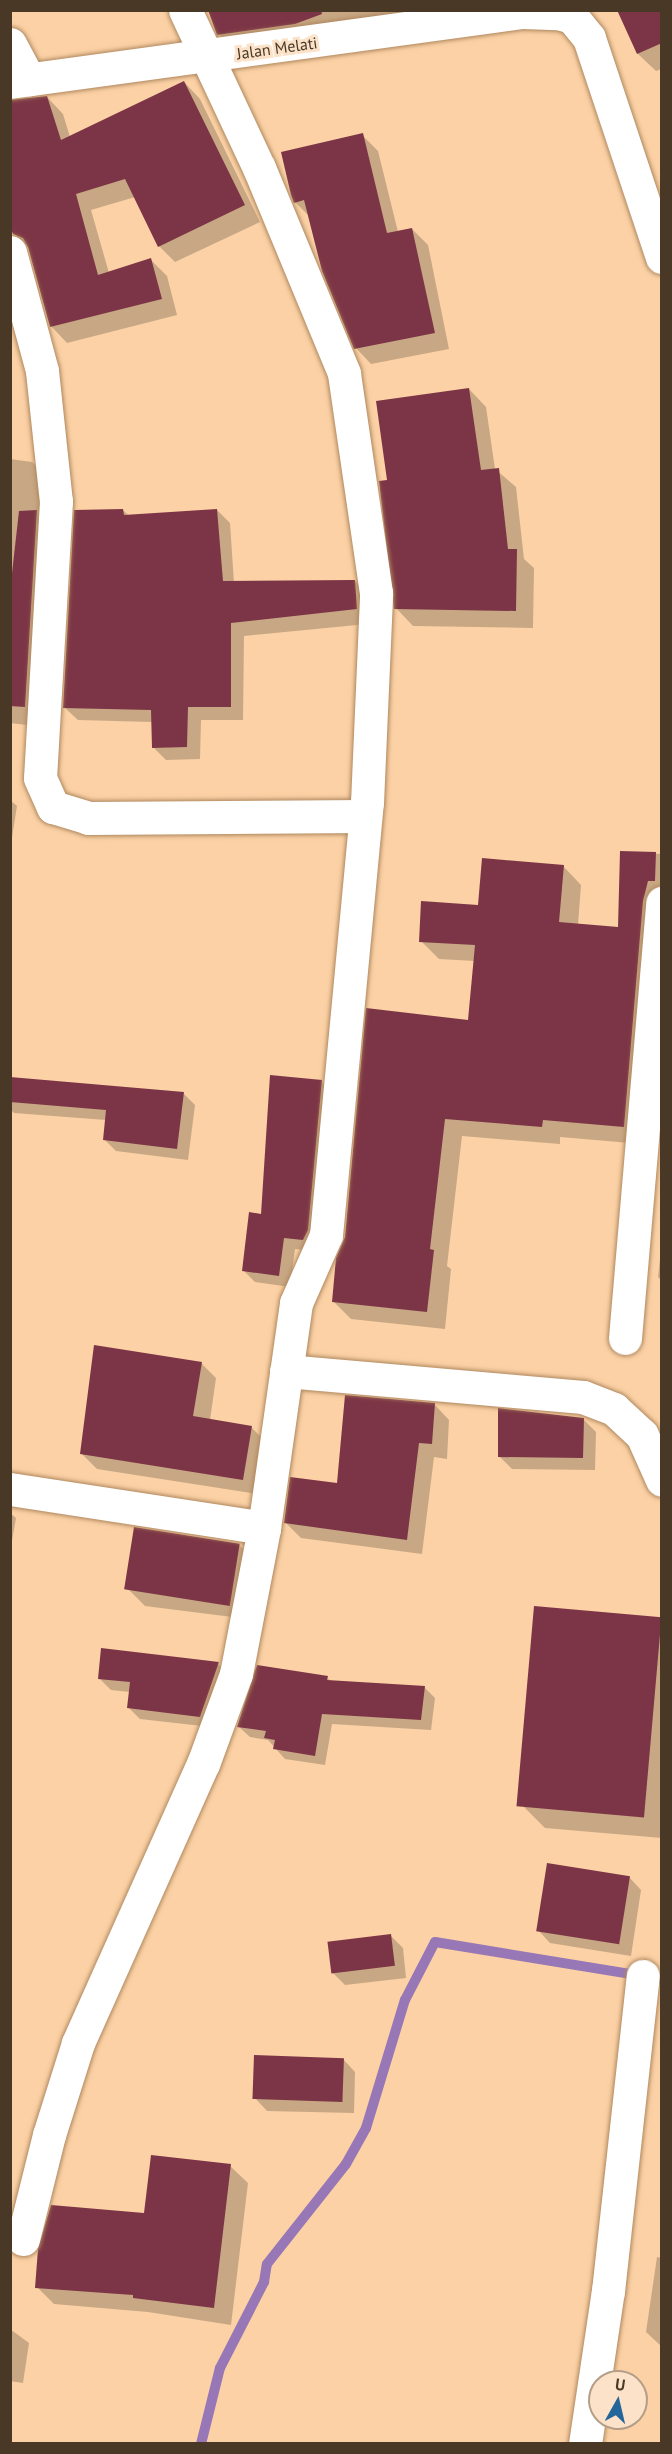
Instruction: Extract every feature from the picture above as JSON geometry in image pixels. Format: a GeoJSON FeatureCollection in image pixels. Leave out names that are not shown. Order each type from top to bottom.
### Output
{"type":"FeatureCollection","features":[{"type":"Feature","properties":{"kind":"street"},"geometry":{"type":"LineString","coordinates":[[23,2239],[49,2135],[78,2043],[203,1764],[236,1674],[264,1528],[296,1303],[326,1235],[365,816],[376,593],[344,373],[310,284],[185,10]]}},
{"type":"Feature","properties":{"kind":"street"},"geometry":{"type":"LineString","coordinates":[[544,11],[572,17],[589,38],[662,257]]}},
{"type":"Feature","properties":{"kind":"street","name":"Jalan Melati"},"geometry":{"type":"LineString","coordinates":[[20,80],[207,58],[544,11]]}},
{"type":"Feature","properties":{"kind":"street"},"geometry":{"type":"LineString","coordinates":[[10,44],[20,80]]}},
{"type":"Feature","properties":{"kind":"street"},"geometry":{"type":"LineString","coordinates":[[10,252],[17,304],[42,371],[56,501],[40,777],[53,807],[88,818],[365,816]]}},
{"type":"Feature","properties":{"kind":"street"},"geometry":{"type":"LineString","coordinates":[[625,1338],[662,903]]}},
{"type":"Feature","properties":{"kind":"street"},"geometry":{"type":"LineString","coordinates":[[286,1371],[583,1396],[614,1409],[642,1435],[662,1480]]}},
{"type":"Feature","properties":{"kind":"street"},"geometry":{"type":"LineString","coordinates":[[10,1489],[264,1528]]}},
{"type":"Feature","properties":{"kind":"street"},"geometry":{"type":"LineString","coordinates":[[585,2444],[608,2290],[643,1976]]}},
{"type":"Feature","properties":{"kind":"building"},"geometry":{"type":"Polygon","coordinates":[[[208,10],[321,10],[322,14],[295,24],[217,35],[208,10]]]}},
{"type":"Feature","properties":{"kind":"building"},"geometry":{"type":"Polygon","coordinates":[[[617,10],[662,10],[662,43],[637,54],[617,10]]]}},
{"type":"Feature","properties":{"kind":"building"},"geometry":{"type":"Polygon","coordinates":[[[184,81],[245,205],[158,247],[125,179],[76,194],[98,275],[151,258],[162,299],[50,327],[28,247],[23,238],[13,234],[10,227],[10,100],[47,96],[61,140],[184,81]]]}},
{"type":"Feature","properties":{"kind":"building"},"geometry":{"type":"Polygon","coordinates":[[[363,133],[387,233],[412,228],[435,333],[354,349],[322,271],[304,200],[294,203],[291,195],[281,152],[363,133]]]}},
{"type":"Feature","properties":{"kind":"building"},"geometry":{"type":"Polygon","coordinates":[[[469,388],[481,470],[499,468],[508,549],[517,549],[516,611],[394,609],[379,481],[387,480],[376,401],[469,388]]]}},
{"type":"Feature","properties":{"kind":"building"},"geometry":{"type":"Polygon","coordinates":[[[123,509],[124,515],[217,509],[223,581],[355,580],[357,609],[231,623],[231,707],[188,707],[187,747],[152,748],[151,710],[63,708],[74,510],[123,509]]]}},
{"type":"Feature","properties":{"kind":"building"},"geometry":{"type":"Polygon","coordinates":[[[37,510],[25,707],[10,706],[10,591],[19,511],[37,510]]]}},
{"type":"Feature","properties":{"kind":"building"},"geometry":{"type":"Polygon","coordinates":[[[620,851],[656,852],[655,881],[648,881],[643,901],[624,1127],[543,1120],[542,1127],[445,1119],[430,1249],[434,1250],[427,1312],[332,1302],[336,1258],[345,1237],[366,1008],[468,1020],[475,945],[419,942],[421,901],[478,905],[482,858],[564,865],[559,922],[618,927],[620,851]]]}},
{"type":"Feature","properties":{"kind":"building"},"geometry":{"type":"Polygon","coordinates":[[[270,1075],[322,1080],[308,1230],[303,1240],[284,1238],[279,1276],[242,1271],[249,1212],[261,1214],[270,1075]]]}},
{"type":"Feature","properties":{"kind":"building"},"geometry":{"type":"Polygon","coordinates":[[[10,1077],[184,1092],[177,1149],[103,1140],[106,1110],[10,1102],[10,1077]]]}},
{"type":"Feature","properties":{"kind":"building"},"geometry":{"type":"Polygon","coordinates":[[[94,1345],[202,1362],[193,1416],[252,1426],[243,1480],[80,1454],[94,1345]]]}},
{"type":"Feature","properties":{"kind":"building"},"geometry":{"type":"Polygon","coordinates":[[[345,1395],[435,1403],[432,1444],[419,1443],[407,1540],[284,1523],[290,1477],[337,1483],[345,1395]]]}},
{"type":"Feature","properties":{"kind":"building"},"geometry":{"type":"Polygon","coordinates":[[[498,1408],[584,1418],[583,1458],[498,1457],[498,1408]]]}},
{"type":"Feature","properties":{"kind":"building"},"geometry":{"type":"Polygon","coordinates":[[[134,1527],[240,1544],[230,1606],[124,1589],[134,1527]]]}},
{"type":"Feature","properties":{"kind":"building"},"geometry":{"type":"Polygon","coordinates":[[[534,1606],[662,1617],[644,1817],[516,1806],[534,1606]]]}},
{"type":"Feature","properties":{"kind":"building"},"geometry":{"type":"Polygon","coordinates":[[[101,1648],[219,1662],[200,1717],[127,1708],[130,1682],[98,1679],[101,1648]]]}},
{"type":"Feature","properties":{"kind":"building"},"geometry":{"type":"Polygon","coordinates":[[[257,1665],[328,1676],[327,1680],[425,1686],[421,1720],[322,1714],[315,1756],[273,1749],[275,1740],[264,1738],[266,1731],[237,1727],[257,1665]]]}},
{"type":"Feature","properties":{"kind":"building"},"geometry":{"type":"Polygon","coordinates":[[[547,1863],[630,1876],[619,1944],[536,1931],[547,1863]]]}},
{"type":"Feature","properties":{"kind":"building"},"geometry":{"type":"Polygon","coordinates":[[[391,1934],[395,1966],[331,1974],[327,1942],[391,1934]]]}},
{"type":"Feature","properties":{"kind":"building"},"geometry":{"type":"Polygon","coordinates":[[[254,2055],[344,2058],[342,2102],[252,2099],[254,2055]]]}},
{"type":"Feature","properties":{"kind":"building"},"geometry":{"type":"Polygon","coordinates":[[[151,2155],[231,2164],[214,2308],[133,2298],[133,2295],[35,2288],[38,2249],[51,2205],[144,2213],[151,2155]]]}},
{"type":"Feature","properties":{"kind":"waterway"},"geometry":{"type":"LineString","coordinates":[[201,2444],[220,2368],[264,2282],[267,2264],[346,2164],[366,2128],[405,2000],[435,1942],[662,1979]]}}]}
